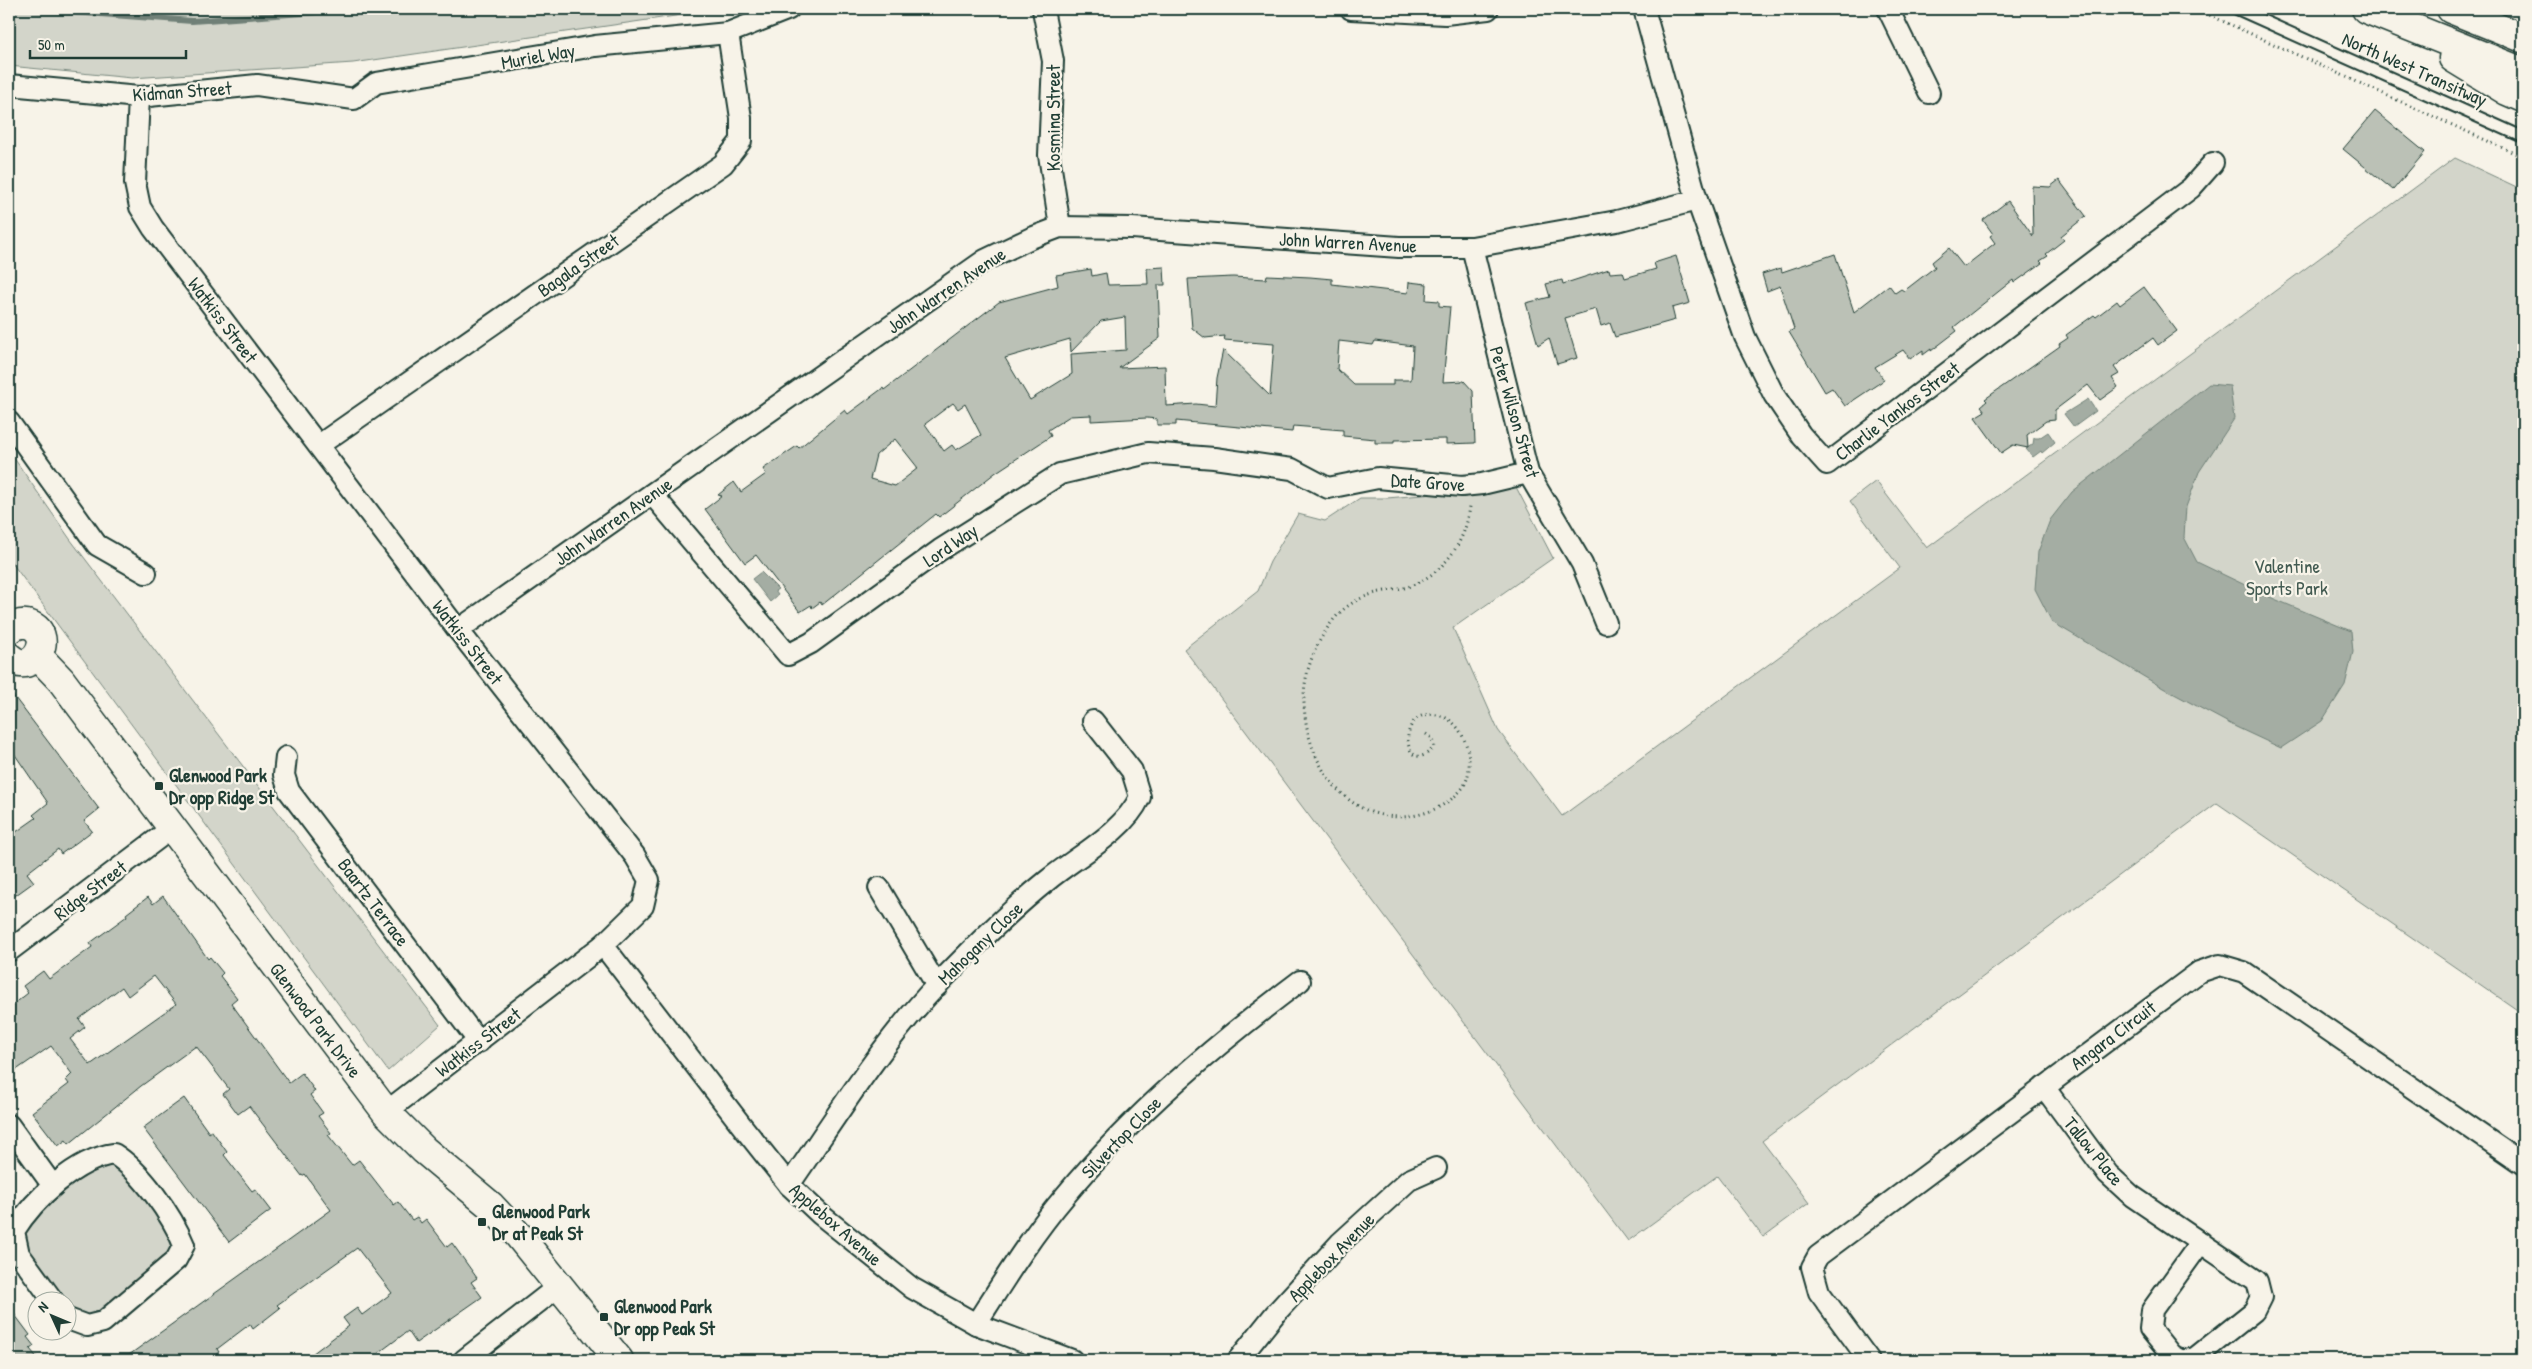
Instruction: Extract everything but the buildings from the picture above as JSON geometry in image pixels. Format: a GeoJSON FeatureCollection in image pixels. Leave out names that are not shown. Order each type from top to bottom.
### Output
{"type":"FeatureCollection","features":[{"type":"Feature","properties":{"kind":"main road"},"geometry":{"type":"LineString","coordinates":[[2451,9],[2523,38]]}},
{"type":"Feature","properties":{"kind":"main road"},"geometry":{"type":"LineString","coordinates":[[2467,9],[2523,28]]}},
{"type":"Feature","properties":{"kind":"main road"},"geometry":{"type":"LineString","coordinates":[[2374,12],[2523,72]]}},
{"type":"Feature","properties":{"kind":"main road"},"geometry":{"type":"LineString","coordinates":[[2374,12],[2507,91],[2523,98]]}},
{"type":"Feature","properties":{"kind":"main road"},"geometry":{"type":"LineString","coordinates":[[9,657],[22,663],[38,656],[42,644],[39,632],[29,625],[11,622]]}},
{"type":"Feature","properties":{"kind":"main road","name":"Glenwood Park Drive"},"geometry":{"type":"LineString","coordinates":[[38,656],[61,680],[386,1112],[424,1150],[491,1206],[559,1286],[618,1360]]}},
{"type":"Feature","properties":{"kind":"street","name":"Muriel Way"},"geometry":{"type":"LineString","coordinates":[[354,99],[376,83],[595,46],[728,33],[789,9]]}},
{"type":"Feature","properties":{"kind":"street","name":"Kosmina Street"},"geometry":{"type":"LineString","coordinates":[[1043,9],[1053,61],[1049,155],[1060,227]]}},
{"type":"Feature","properties":{"kind":"street"},"geometry":{"type":"LineString","coordinates":[[1351,9],[1444,14],[1488,9]]}},
{"type":"Feature","properties":{"kind":"street","name":"Charlie Yankos Street"},"geometry":{"type":"LineString","coordinates":[[1644,9],[1697,200],[1745,337],[1774,395],[1801,435],[1827,464],[2191,188],[2214,164]]}},
{"type":"Feature","properties":{"kind":"street"},"geometry":{"type":"LineString","coordinates":[[1888,9],[1929,93]]}},
{"type":"Feature","properties":{"kind":"street","name":"Bagala Street"},"geometry":{"type":"LineString","coordinates":[[319,446],[723,164],[741,141],[741,118],[728,33]]}},
{"type":"Feature","properties":{"kind":"street","name":"Kidman Street"},"geometry":{"type":"LineString","coordinates":[[9,85],[139,97],[257,85],[354,99]]}},
{"type":"Feature","properties":{"kind":"street","name":"Watkiss Street"},"geometry":{"type":"LineString","coordinates":[[139,97],[135,184],[140,207],[153,228],[458,630],[635,856],[649,880],[643,906],[603,945],[386,1112]]}},
{"type":"Feature","properties":{"kind":"street","name":"John Warren Avenue"},"geometry":{"type":"LineString","coordinates":[[458,630],[985,260],[1031,238],[1060,227],[1132,228],[1400,247],[1472,247],[1617,221],[1697,200]]}},
{"type":"Feature","properties":{"kind":"street","name":"Peter Wilson Street"},"geometry":{"type":"LineString","coordinates":[[1472,247],[1528,473],[1582,564],[1606,623]]}},
{"type":"Feature","properties":{"kind":"street"},"geometry":{"type":"LineString","coordinates":[[9,422],[96,545],[146,573]]}},
{"type":"Feature","properties":{"kind":"street","name":"Lord Way"},"geometry":{"type":"LineString","coordinates":[[652,494],[788,655],[811,643],[940,550],[1060,474],[1148,453],[1214,458],[1292,469],[1328,488]]}},
{"type":"Feature","properties":{"kind":"street","name":"Date Grove"},"geometry":{"type":"LineString","coordinates":[[1328,488],[1378,478],[1472,485],[1528,473]]}},
{"type":"Feature","properties":{"kind":"street","name":"Mahogany Close"},"geometry":{"type":"LineString","coordinates":[[789,1185],[865,1074],[936,986],[1047,880],[1123,822],[1134,810],[1140,797],[1132,770],[1093,721]]}},
{"type":"Feature","properties":{"kind":"street","name":"Baartz Terrace"},"geometry":{"type":"LineString","coordinates":[[286,757],[284,775],[289,791],[479,1042]]}},
{"type":"Feature","properties":{"kind":"street","name":"Ridge Street"},"geometry":{"type":"LineString","coordinates":[[9,951],[172,828]]}},
{"type":"Feature","properties":{"kind":"street"},"geometry":{"type":"LineString","coordinates":[[879,888],[936,986]]}},
{"type":"Feature","properties":{"kind":"street","name":"Applebox Avenue"},"geometry":{"type":"LineString","coordinates":[[603,945],[789,1185],[821,1215],[912,1288],[976,1324],[1072,1360]]}},
{"type":"Feature","properties":{"kind":"street","name":"Angara Circuit"},"geometry":{"type":"LineString","coordinates":[[1869,1360],[1819,1292],[1812,1267],[1818,1256],[2199,972],[2220,965],[2244,972],[2523,1164]]}},
{"type":"Feature","properties":{"kind":"street","name":"Silvertop Close"},"geometry":{"type":"LineString","coordinates":[[976,1324],[1021,1253],[1064,1196],[1099,1158],[1172,1085],[1238,1027],[1300,981]]}},
{"type":"Feature","properties":{"kind":"street","name":"Tallow Place"},"geometry":{"type":"LineString","coordinates":[[2044,1087],[2108,1174],[2132,1196],[2257,1282],[2261,1297],[2254,1311],[2195,1358],[2185,1360]]}},
{"type":"Feature","properties":{"kind":"street"},"geometry":{"type":"LineString","coordinates":[[9,1125],[53,1186]]}},
{"type":"Feature","properties":{"kind":"street"},"geometry":{"type":"LineString","coordinates":[[46,1292],[18,1254],[14,1231],[25,1213],[53,1186],[98,1156],[114,1154],[130,1164],[177,1228],[184,1244],[176,1260],[103,1322],[87,1326],[78,1323]]}},
{"type":"Feature","properties":{"kind":"street","name":"Applebox Avenue"},"geometry":{"type":"LineString","coordinates":[[1238,1360],[1275,1314],[1340,1243],[1409,1180],[1436,1168]]}},
{"type":"Feature","properties":{"kind":"street"},"geometry":{"type":"LineString","coordinates":[[2180,1360],[2170,1355],[2150,1329],[2152,1310],[2201,1242]]}},
{"type":"Feature","properties":{"kind":"street"},"geometry":{"type":"LineString","coordinates":[[464,1360],[559,1286]]}},
{"type":"Feature","properties":{"kind":"lane","name":"North West Transitway"},"geometry":{"type":"LineString","coordinates":[[2237,9],[2523,137]]}},
{"type":"Feature","properties":{"kind":"path"},"geometry":{"type":"LineString","coordinates":[[2196,9],[2523,157]]}},
{"type":"Feature","properties":{"kind":"path"},"geometry":{"type":"LineString","coordinates":[[1426,734],[1432,738],[1434,747],[1429,754],[1414,755],[1407,746],[1406,739],[1411,726],[1419,718],[1426,715],[1443,716],[1459,729],[1467,752],[1469,769],[1462,789],[1447,803],[1420,815],[1396,818],[1373,815],[1349,801],[1333,786],[1316,756],[1304,703],[1308,673],[1312,654],[1325,630],[1340,612],[1352,602],[1372,593],[1410,586],[1445,563],[1456,552],[1463,536],[1469,512],[1472,485]]}},
{"type":"Feature","properties":{"kind":"green space"},"geometry":{"type":"Polygon","coordinates":[[[9,9],[723,9],[353,63],[132,78],[9,66],[9,9]]]}},
{"type":"Feature","properties":{"kind":"green space","name":"Valentine Sports Park"},"geometry":{"type":"Polygon","coordinates":[[[2455,158],[2523,190],[2523,1014],[2217,803],[1762,1141],[1809,1203],[1763,1237],[1717,1176],[1628,1241],[1184,649],[1258,591],[1270,562],[1298,514],[1325,521],[1360,498],[1387,498],[1516,487],[1553,558],[1453,628],[1498,730],[1562,816],[1900,568],[1850,501],[1876,481],[1927,548],[2455,158]]]}},
{"type":"Feature","properties":{"kind":"green space"},"geometry":{"type":"Polygon","coordinates":[[[9,451],[70,539],[440,1025],[388,1071],[9,559],[9,451]]]}},
{"type":"Feature","properties":{"kind":"green space"},"geometry":{"type":"Polygon","coordinates":[[[114,1154],[184,1245],[103,1322],[78,1320],[78,1292],[47,1292],[19,1254],[25,1213],[114,1154]]]}},
{"type":"Feature","properties":{"kind":"shaded area"},"geometry":{"type":"Polygon","coordinates":[[[2209,384],[2230,386],[2234,419],[2199,472],[2186,507],[2184,537],[2197,562],[2272,598],[2351,631],[2353,652],[2345,685],[2322,721],[2281,748],[2236,727],[2163,688],[2052,622],[2035,589],[2038,552],[2050,520],[2072,492],[2209,384]]]}},
{"type":"Feature","properties":{"kind":"shaded area"},"geometry":{"type":"Polygon","coordinates":[[[2088,399],[2096,411],[2074,427],[2064,414],[2088,399]]]}},
{"type":"Feature","properties":{"kind":"shaded area"},"geometry":{"type":"Polygon","coordinates":[[[2048,432],[2055,442],[2042,453],[2041,451],[2033,457],[2026,449],[2033,444],[2034,438],[2039,438],[2048,432]]]}},
{"type":"Feature","properties":{"kind":"shaded area"},"geometry":{"type":"Polygon","coordinates":[[[761,572],[778,589],[775,591],[778,595],[770,602],[752,579],[761,572]]]}},
{"type":"Feature","properties":{"kind":"waterway"},"geometry":{"type":"LineString","coordinates":[[34,9],[192,21],[359,9]]}},
{"type":"Feature","properties":{"kind":"place","name":"Glenwood Park Dr opp Ridge St"},"geometry":{"type":"Point","coordinates":[159,786]}},
{"type":"Feature","properties":{"kind":"place","name":"Glenwood Park Dr at Peak St"},"geometry":{"type":"Point","coordinates":[482,1222]}},
{"type":"Feature","properties":{"kind":"place","name":"Glenwood Park Dr opp Peak St"},"geometry":{"type":"Point","coordinates":[604,1317]}}]}
